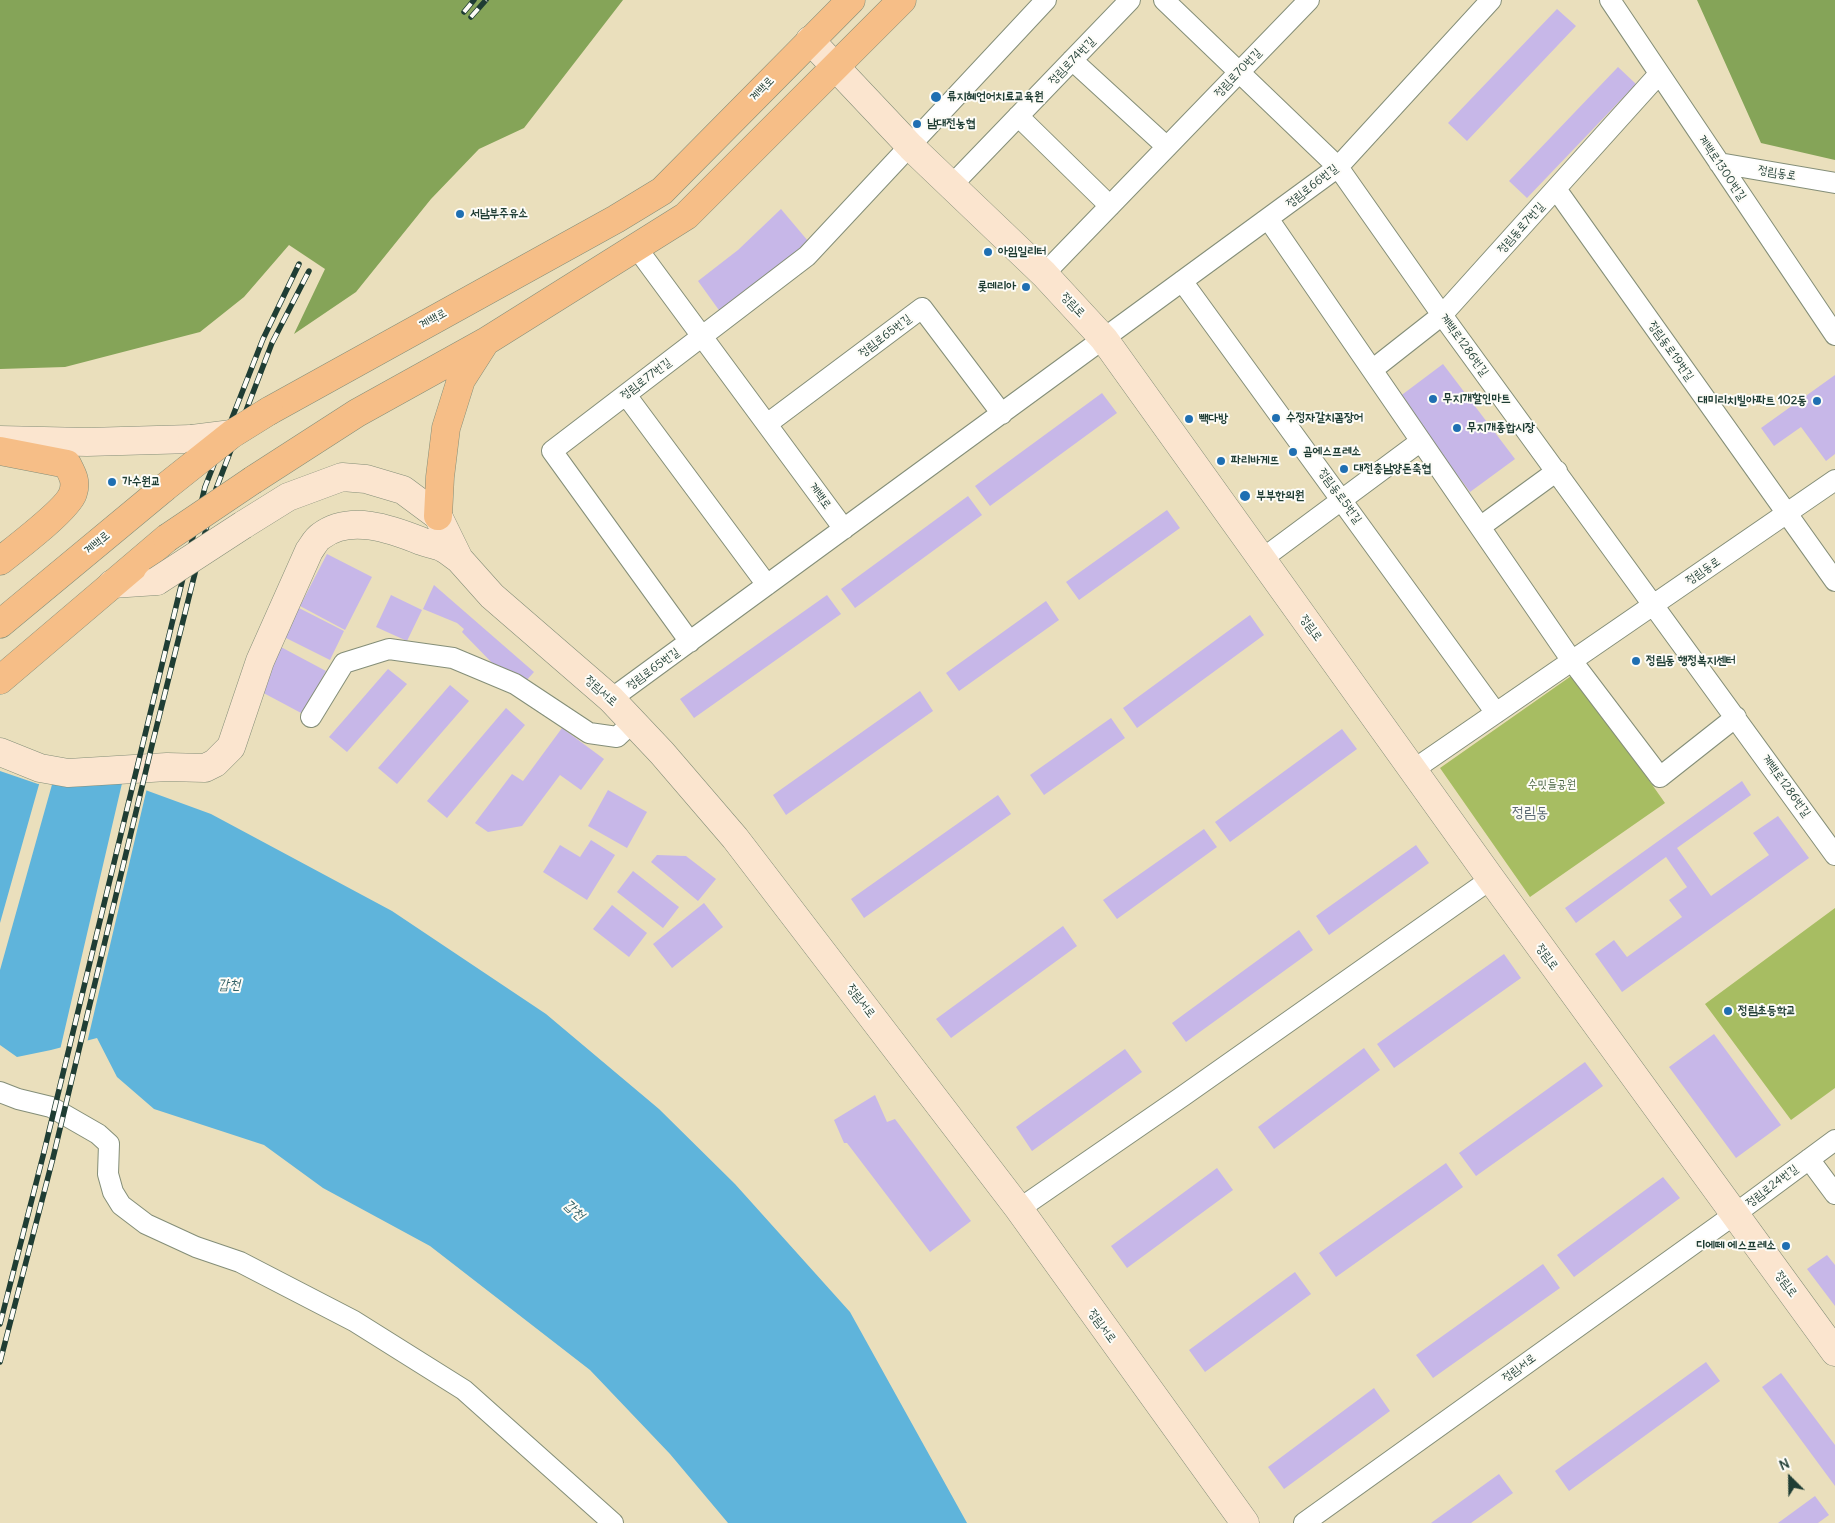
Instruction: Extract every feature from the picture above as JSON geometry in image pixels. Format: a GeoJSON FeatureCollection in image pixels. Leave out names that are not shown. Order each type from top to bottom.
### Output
{"type":"FeatureCollection","features":[{"type":"Feature","properties":{"kind":"main road","name":"계백로"},"geometry":{"type":"LineString","coordinates":[[0,624],[232,434],[269,411],[662,192],[851,0]]}},
{"type":"Feature","properties":{"kind":"main road"},"geometry":{"type":"LineString","coordinates":[[0,680],[167,538],[357,413],[485,342],[686,216],[902,0]]}},
{"type":"Feature","properties":{"kind":"main road","name":"정림로"},"geometry":{"type":"LineString","coordinates":[[810,40],[911,146],[1044,274],[1104,339],[1491,879],[1835,1352]]}},
{"type":"Feature","properties":{"kind":"main road"},"geometry":{"type":"LineString","coordinates":[[438,516],[440,477],[446,428],[461,380],[485,342]]}},
{"type":"Feature","properties":{"kind":"main road"},"geometry":{"type":"LineString","coordinates":[[0,440],[87,442],[192,439],[232,434]]}},
{"type":"Feature","properties":{"kind":"main road"},"geometry":{"type":"LineString","coordinates":[[0,451],[67,464],[75,478],[73,494],[60,510],[0,561]]}},
{"type":"Feature","properties":{"kind":"main road"},"geometry":{"type":"LineString","coordinates":[[112,584],[157,581],[288,497],[342,477],[366,479],[402,490],[438,516]]}},
{"type":"Feature","properties":{"kind":"main road","name":"정림서로"},"geometry":{"type":"LineString","coordinates":[[438,516],[459,560],[492,596],[611,699],[662,753],[735,838],[1019,1209],[1245,1523]]}},
{"type":"Feature","properties":{"kind":"main road"},"geometry":{"type":"LineString","coordinates":[[0,752],[40,768],[68,773],[168,767],[205,768],[215,763],[231,747],[260,661],[309,551],[320,536],[338,528],[355,525],[374,526],[394,530],[424,543],[442,548],[459,560]]}},
{"type":"Feature","properties":{"kind":"street"},"geometry":{"type":"LineString","coordinates":[[911,146],[1046,0]]}},
{"type":"Feature","properties":{"kind":"street","name":"정림로74번길"},"geometry":{"type":"LineString","coordinates":[[951,186],[1130,0]]}},
{"type":"Feature","properties":{"kind":"street","name":"계백로1286번길"},"geometry":{"type":"LineString","coordinates":[[1164,0],[1338,167],[1442,315],[1835,855]]}},
{"type":"Feature","properties":{"kind":"street","name":"정림로70번길"},"geometry":{"type":"LineString","coordinates":[[1044,274],[1308,0]]}},
{"type":"Feature","properties":{"kind":"street","name":"정림로66번길"},"geometry":{"type":"LineString","coordinates":[[1104,339],[1269,220],[1338,167],[1491,0]]}},
{"type":"Feature","properties":{"kind":"street","name":"계백로1300번길"},"geometry":{"type":"LineString","coordinates":[[1610,0],[1835,335]]}},
{"type":"Feature","properties":{"kind":"street"},"geometry":{"type":"LineString","coordinates":[[1072,60],[1167,147]]}},
{"type":"Feature","properties":{"kind":"street","name":"정림동로7번길"},"geometry":{"type":"LineString","coordinates":[[1372,370],[1442,315],[1659,74]]}},
{"type":"Feature","properties":{"kind":"street"},"geometry":{"type":"LineString","coordinates":[[1018,116],[1110,206]]}},
{"type":"Feature","properties":{"kind":"street","name":"정림로77번길"},"geometry":{"type":"LineString","coordinates":[[690,642],[552,451],[807,256],[911,146]]}},
{"type":"Feature","properties":{"kind":"street","name":"정림동로"},"geometry":{"type":"LineString","coordinates":[[1719,163],[1835,183]]}},
{"type":"Feature","properties":{"kind":"street","name":"정림동로19번길"},"geometry":{"type":"LineString","coordinates":[[1556,189],[1835,581]]}},
{"type":"Feature","properties":{"kind":"street"},"geometry":{"type":"LineString","coordinates":[[1269,220],[1572,661],[1660,777],[1736,717]]}},
{"type":"Feature","properties":{"kind":"street","name":"계백로"},"geometry":{"type":"LineString","coordinates":[[636,247],[844,529]]}},
{"type":"Feature","properties":{"kind":"street","name":"정림동로5번길"},"geometry":{"type":"LineString","coordinates":[[1182,281],[1496,713]]}},
{"type":"Feature","properties":{"kind":"street","name":"정림로65번길"},"geometry":{"type":"LineString","coordinates":[[767,424],[922,308],[1002,414]]}},
{"type":"Feature","properties":{"kind":"street","name":"정림로65번길"},"geometry":{"type":"LineString","coordinates":[[611,699],[1104,339]]}},
{"type":"Feature","properties":{"kind":"street"},"geometry":{"type":"LineString","coordinates":[[626,394],[767,585]]}},
{"type":"Feature","properties":{"kind":"street"},"geometry":{"type":"LineString","coordinates":[[1262,559],[1421,441]]}},
{"type":"Feature","properties":{"kind":"street"},"geometry":{"type":"LineString","coordinates":[[1480,527],[1557,471]]}},
{"type":"Feature","properties":{"kind":"street","name":"정림동로"},"geometry":{"type":"LineString","coordinates":[[1413,770],[1835,480]]}},
{"type":"Feature","properties":{"kind":"street"},"geometry":{"type":"LineString","coordinates":[[311,717],[344,663],[389,649],[453,658],[515,684],[590,733],[617,737],[633,722]]}},
{"type":"Feature","properties":{"kind":"street"},"geometry":{"type":"LineString","coordinates":[[1019,1209],[1491,879]]}},
{"type":"Feature","properties":{"kind":"street"},"geometry":{"type":"LineString","coordinates":[[0,1092],[18,1099],[51,1107],[98,1134],[109,1144],[108,1174],[113,1192],[121,1205],[146,1224],[196,1247],[240,1262],[354,1321],[464,1390],[613,1523]]}},
{"type":"Feature","properties":{"kind":"street","name":"정림로24번길"},"geometry":{"type":"LineString","coordinates":[[1735,1214],[1835,1140]]}},
{"type":"Feature","properties":{"kind":"street","name":"정림로24번길"},"geometry":{"type":"LineString","coordinates":[[1809,1159],[1835,1194]]}},
{"type":"Feature","properties":{"kind":"street","name":"정림서로"},"geometry":{"type":"LineString","coordinates":[[1304,1523],[1735,1214]]}},
{"type":"Feature","properties":{"kind":"green space"},"geometry":{"type":"Polygon","coordinates":[[[0,0],[623,0],[524,128],[479,149],[431,199],[356,292],[294,334],[325,269],[289,245],[244,297],[200,332],[65,367],[0,369],[0,0]]]}},
{"type":"Feature","properties":{"kind":"green space"},"geometry":{"type":"Polygon","coordinates":[[[1697,0],[1835,0],[1835,160],[1761,143],[1697,0]]]}},
{"type":"Feature","properties":{"kind":"green space","name":"수밋들공원"},"geometry":{"type":"Polygon","coordinates":[[[1574,674],[1665,803],[1530,897],[1440,768],[1574,674]]]}},
{"type":"Feature","properties":{"kind":"green space"},"geometry":{"type":"Polygon","coordinates":[[[1835,908],[1835,1088],[1791,1120],[1705,1004],[1835,908]]]}},
{"type":"Feature","properties":{"kind":"water","name":"갑천"},"geometry":{"type":"Polygon","coordinates":[[[0,771],[38,784],[118,780],[211,814],[392,911],[546,1014],[659,1109],[735,1184],[850,1312],[967,1523],[728,1523],[670,1454],[590,1370],[430,1246],[323,1188],[264,1145],[154,1109],[117,1077],[97,1038],[17,1057],[0,1045],[0,771]]]}},
{"type":"Feature","properties":{"kind":"pier"},"geometry":{"type":"Polygon","coordinates":[[[123,779],[147,788],[87,1043],[60,1050],[123,779]]]}},
{"type":"Feature","properties":{"kind":"pier"},"geometry":{"type":"Polygon","coordinates":[[[40,781],[53,781],[0,970],[0,923],[40,781]]]}},
{"type":"Feature","properties":{"kind":"building"},"geometry":{"type":"Polygon","coordinates":[[[1557,9],[1576,26],[1467,141],[1448,123],[1557,9]]]}},
{"type":"Feature","properties":{"kind":"building"},"geometry":{"type":"Polygon","coordinates":[[[1618,67],[1636,84],[1527,198],[1509,181],[1618,67]]]}},
{"type":"Feature","properties":{"kind":"building"},"geometry":{"type":"Polygon","coordinates":[[[781,209],[808,241],[767,281],[721,313],[698,281],[738,250],[781,209]]]}},
{"type":"Feature","properties":{"kind":"building","name":"무지개종합시장"},"geometry":{"type":"Polygon","coordinates":[[[1443,364],[1515,459],[1470,492],[1399,397],[1443,364]]]}},
{"type":"Feature","properties":{"kind":"building","name":"대미리치빌아파트 102동"},"geometry":{"type":"Polygon","coordinates":[[[1835,375],[1835,454],[1826,461],[1801,427],[1774,446],[1761,428],[1835,375]]]}},
{"type":"Feature","properties":{"kind":"building"},"geometry":{"type":"Polygon","coordinates":[[[1102,393],[1117,413],[990,506],[975,486],[1102,393]]]}},
{"type":"Feature","properties":{"kind":"building"},"geometry":{"type":"Polygon","coordinates":[[[968,496],[982,515],[855,608],[841,589],[968,496]]]}},
{"type":"Feature","properties":{"kind":"building"},"geometry":{"type":"Polygon","coordinates":[[[1167,510],[1180,528],[1079,600],[1066,582],[1167,510]]]}},
{"type":"Feature","properties":{"kind":"building"},"geometry":{"type":"Polygon","coordinates":[[[327,554],[372,577],[345,630],[300,606],[327,554]]]}},
{"type":"Feature","properties":{"kind":"building"},"geometry":{"type":"Polygon","coordinates":[[[434,585],[534,672],[526,681],[496,667],[462,632],[464,629],[457,623],[423,609],[434,585]]]}},
{"type":"Feature","properties":{"kind":"building"},"geometry":{"type":"Polygon","coordinates":[[[391,595],[422,610],[407,641],[376,627],[391,595]]]}},
{"type":"Feature","properties":{"kind":"building"},"geometry":{"type":"Polygon","coordinates":[[[827,595],[841,614],[694,718],[680,699],[827,595]]]}},
{"type":"Feature","properties":{"kind":"building"},"geometry":{"type":"Polygon","coordinates":[[[1046,601],[1059,620],[959,691],[946,673],[1046,601]]]}},
{"type":"Feature","properties":{"kind":"building"},"geometry":{"type":"Polygon","coordinates":[[[299,608],[344,631],[330,660],[284,637],[299,608]]]}},
{"type":"Feature","properties":{"kind":"building"},"geometry":{"type":"Polygon","coordinates":[[[1250,615],[1264,635],[1137,728],[1123,708],[1250,615]]]}},
{"type":"Feature","properties":{"kind":"building"},"geometry":{"type":"Polygon","coordinates":[[[279,646],[326,671],[303,714],[256,689],[279,646]]]}},
{"type":"Feature","properties":{"kind":"building"},"geometry":{"type":"Polygon","coordinates":[[[388,669],[407,684],[347,752],[329,737],[388,669]]]}},
{"type":"Feature","properties":{"kind":"building"},"geometry":{"type":"Polygon","coordinates":[[[450,685],[469,701],[397,784],[378,768],[450,685]]]}},
{"type":"Feature","properties":{"kind":"building"},"geometry":{"type":"Polygon","coordinates":[[[920,691],[933,711],[786,815],[773,795],[920,691]]]}},
{"type":"Feature","properties":{"kind":"building"},"geometry":{"type":"Polygon","coordinates":[[[506,708],[525,725],[447,818],[427,801],[506,708]]]}},
{"type":"Feature","properties":{"kind":"building"},"geometry":{"type":"Polygon","coordinates":[[[1111,718],[1125,738],[1044,795],[1030,775],[1111,718]]]}},
{"type":"Feature","properties":{"kind":"building"},"geometry":{"type":"Polygon","coordinates":[[[562,728],[604,759],[581,790],[560,775],[522,826],[488,832],[475,823],[512,774],[523,781],[562,728]]]}},
{"type":"Feature","properties":{"kind":"building"},"geometry":{"type":"Polygon","coordinates":[[[1342,729],[1357,749],[1230,842],[1215,822],[1342,729]]]}},
{"type":"Feature","properties":{"kind":"building"},"geometry":{"type":"Polygon","coordinates":[[[1742,781],[1751,795],[1677,848],[1711,896],[1769,855],[1753,833],[1778,816],[1809,858],[1622,992],[1595,954],[1614,940],[1627,957],[1682,917],[1669,900],[1687,887],[1666,857],[1576,923],[1565,908],[1742,781]]]}},
{"type":"Feature","properties":{"kind":"building"},"geometry":{"type":"Polygon","coordinates":[[[608,790],[647,812],[627,848],[588,826],[608,790]]]}},
{"type":"Feature","properties":{"kind":"building"},"geometry":{"type":"Polygon","coordinates":[[[998,795],[1011,814],[864,918],[851,899],[998,795]]]}},
{"type":"Feature","properties":{"kind":"building"},"geometry":{"type":"Polygon","coordinates":[[[1204,829],[1217,847],[1117,919],[1103,900],[1204,829]]]}},
{"type":"Feature","properties":{"kind":"building"},"geometry":{"type":"Polygon","coordinates":[[[591,840],[615,855],[587,900],[543,872],[560,845],[580,857],[591,840]]]}},
{"type":"Feature","properties":{"kind":"building"},"geometry":{"type":"Polygon","coordinates":[[[1416,845],[1429,863],[1329,935],[1316,916],[1416,845]]]}},
{"type":"Feature","properties":{"kind":"building"},"geometry":{"type":"Polygon","coordinates":[[[657,855],[686,856],[716,879],[698,901],[651,862],[657,855]]]}},
{"type":"Feature","properties":{"kind":"building"},"geometry":{"type":"Polygon","coordinates":[[[633,871],[679,907],[663,928],[617,892],[633,871]]]}},
{"type":"Feature","properties":{"kind":"building"},"geometry":{"type":"Polygon","coordinates":[[[704,903],[723,927],[672,968],[653,944],[704,903]]]}},
{"type":"Feature","properties":{"kind":"building"},"geometry":{"type":"Polygon","coordinates":[[[612,905],[647,933],[629,957],[593,929],[612,905]]]}},
{"type":"Feature","properties":{"kind":"building"},"geometry":{"type":"Polygon","coordinates":[[[1063,926],[1077,946],[951,1038],[936,1019],[1063,926]]]}},
{"type":"Feature","properties":{"kind":"building"},"geometry":{"type":"Polygon","coordinates":[[[1299,930],[1313,950],[1186,1042],[1172,1023],[1299,930]]]}},
{"type":"Feature","properties":{"kind":"building"},"geometry":{"type":"Polygon","coordinates":[[[1504,954],[1521,978],[1394,1068],[1377,1044],[1504,954]]]}},
{"type":"Feature","properties":{"kind":"building"},"geometry":{"type":"Polygon","coordinates":[[[1714,1034],[1781,1125],[1736,1158],[1669,1067],[1714,1034]]]}},
{"type":"Feature","properties":{"kind":"building"},"geometry":{"type":"Polygon","coordinates":[[[1364,1048],[1380,1070],[1274,1149],[1258,1127],[1364,1048]]]}},
{"type":"Feature","properties":{"kind":"building"},"geometry":{"type":"Polygon","coordinates":[[[1125,1049],[1142,1072],[1032,1151],[1016,1127],[1125,1049]]]}},
{"type":"Feature","properties":{"kind":"building"},"geometry":{"type":"Polygon","coordinates":[[[1585,1062],[1603,1086],[1476,1176],[1459,1153],[1585,1062]]]}},
{"type":"Feature","properties":{"kind":"building"},"geometry":{"type":"Polygon","coordinates":[[[875,1095],[887,1122],[895,1119],[971,1221],[930,1252],[847,1143],[844,1143],[834,1120],[875,1095]]]}},
{"type":"Feature","properties":{"kind":"building"},"geometry":{"type":"Polygon","coordinates":[[[1446,1163],[1463,1187],[1336,1277],[1319,1253],[1446,1163]]]}},
{"type":"Feature","properties":{"kind":"building"},"geometry":{"type":"Polygon","coordinates":[[[1217,1168],[1233,1190],[1127,1268],[1111,1246],[1217,1168]]]}},
{"type":"Feature","properties":{"kind":"building"},"geometry":{"type":"Polygon","coordinates":[[[1663,1177],[1680,1198],[1574,1277],[1557,1255],[1663,1177]]]}},
{"type":"Feature","properties":{"kind":"building"},"geometry":{"type":"Polygon","coordinates":[[[1827,1255],[1835,1265],[1835,1306],[1807,1269],[1827,1255]]]}},
{"type":"Feature","properties":{"kind":"building"},"geometry":{"type":"Polygon","coordinates":[[[1543,1264],[1560,1288],[1433,1378],[1416,1355],[1543,1264]]]}},
{"type":"Feature","properties":{"kind":"building"},"geometry":{"type":"Polygon","coordinates":[[[1295,1272],[1311,1294],[1205,1372],[1189,1350],[1295,1272]]]}},
{"type":"Feature","properties":{"kind":"building"},"geometry":{"type":"Polygon","coordinates":[[[1706,1362],[1720,1381],[1569,1491],[1555,1471],[1706,1362]]]}},
{"type":"Feature","properties":{"kind":"building"},"geometry":{"type":"Polygon","coordinates":[[[1781,1373],[1835,1445],[1835,1486],[1762,1387],[1781,1373]]]}},
{"type":"Feature","properties":{"kind":"building"},"geometry":{"type":"Polygon","coordinates":[[[1374,1388],[1390,1411],[1284,1489],[1268,1467],[1374,1388]]]}},
{"type":"Feature","properties":{"kind":"building"},"geometry":{"type":"Polygon","coordinates":[[[1499,1474],[1513,1493],[1471,1523],[1431,1523],[1499,1474]]]}},
{"type":"Feature","properties":{"kind":"building"},"geometry":{"type":"Polygon","coordinates":[[[1815,1496],[1829,1515],[1818,1523],[1778,1523],[1815,1496]]]}},
{"type":"Feature","properties":{"kind":"railway"},"geometry":{"type":"LineString","coordinates":[[464,12],[474,0]]}},
{"type":"Feature","properties":{"kind":"railway"},"geometry":{"type":"LineString","coordinates":[[471,17],[486,0]]}},
{"type":"Feature","properties":{"kind":"railway"},"geometry":{"type":"LineString","coordinates":[[0,1324],[43,1156],[205,487],[263,339],[299,264]]}},
{"type":"Feature","properties":{"kind":"railway"},"geometry":{"type":"LineString","coordinates":[[0,1362],[53,1158],[153,741],[216,489],[272,343],[309,271]]}},
{"type":"Feature","properties":{"kind":"place","name":"류지혜언어치료교육원"},"geometry":{"type":"Point","coordinates":[936,97]}},
{"type":"Feature","properties":{"kind":"place","name":"남대전농협"},"geometry":{"type":"Point","coordinates":[917,124]}},
{"type":"Feature","properties":{"kind":"place","name":"서남부주유소"},"geometry":{"type":"Point","coordinates":[460,214]}},
{"type":"Feature","properties":{"kind":"place","name":"아임일리터"},"geometry":{"type":"Point","coordinates":[988,252]}},
{"type":"Feature","properties":{"kind":"place","name":"롯데리아"},"geometry":{"type":"Point","coordinates":[1026,287]}},
{"type":"Feature","properties":{"kind":"place","name":"무지개할인마트"},"geometry":{"type":"Point","coordinates":[1433,399]}},
{"type":"Feature","properties":{"kind":"place","name":"대미리치빌아파트 102동"},"geometry":{"type":"Point","coordinates":[1817,401]}},
{"type":"Feature","properties":{"kind":"place","name":"수정자갈치꼼장어"},"geometry":{"type":"Point","coordinates":[1276,418]}},
{"type":"Feature","properties":{"kind":"place","name":"빽다방"},"geometry":{"type":"Point","coordinates":[1189,419]}},
{"type":"Feature","properties":{"kind":"place","name":"무지개종합시장"},"geometry":{"type":"Point","coordinates":[1457,428]}},
{"type":"Feature","properties":{"kind":"place","name":"곰에스프레소"},"geometry":{"type":"Point","coordinates":[1293,452]}},
{"type":"Feature","properties":{"kind":"place","name":"파리바게뜨"},"geometry":{"type":"Point","coordinates":[1221,461]}},
{"type":"Feature","properties":{"kind":"place","name":"대전충남양돈축협"},"geometry":{"type":"Point","coordinates":[1344,469]}},
{"type":"Feature","properties":{"kind":"place","name":"가수원교"},"geometry":{"type":"Point","coordinates":[112,482]}},
{"type":"Feature","properties":{"kind":"place","name":"부부한의원"},"geometry":{"type":"Point","coordinates":[1245,496]}},
{"type":"Feature","properties":{"kind":"place","name":"정림동 행정복지센터"},"geometry":{"type":"Point","coordinates":[1636,661]}},
{"type":"Feature","properties":{"kind":"place","name":"정림초등학교"},"geometry":{"type":"Point","coordinates":[1728,1011]}},
{"type":"Feature","properties":{"kind":"place","name":"디에떼 에스프레소"},"geometry":{"type":"Point","coordinates":[1786,1246]}},
{"type":"Feature","properties":{"kind":"district","name":"정림동"},"geometry":{"type":"Point","coordinates":[1530,813]}}]}
